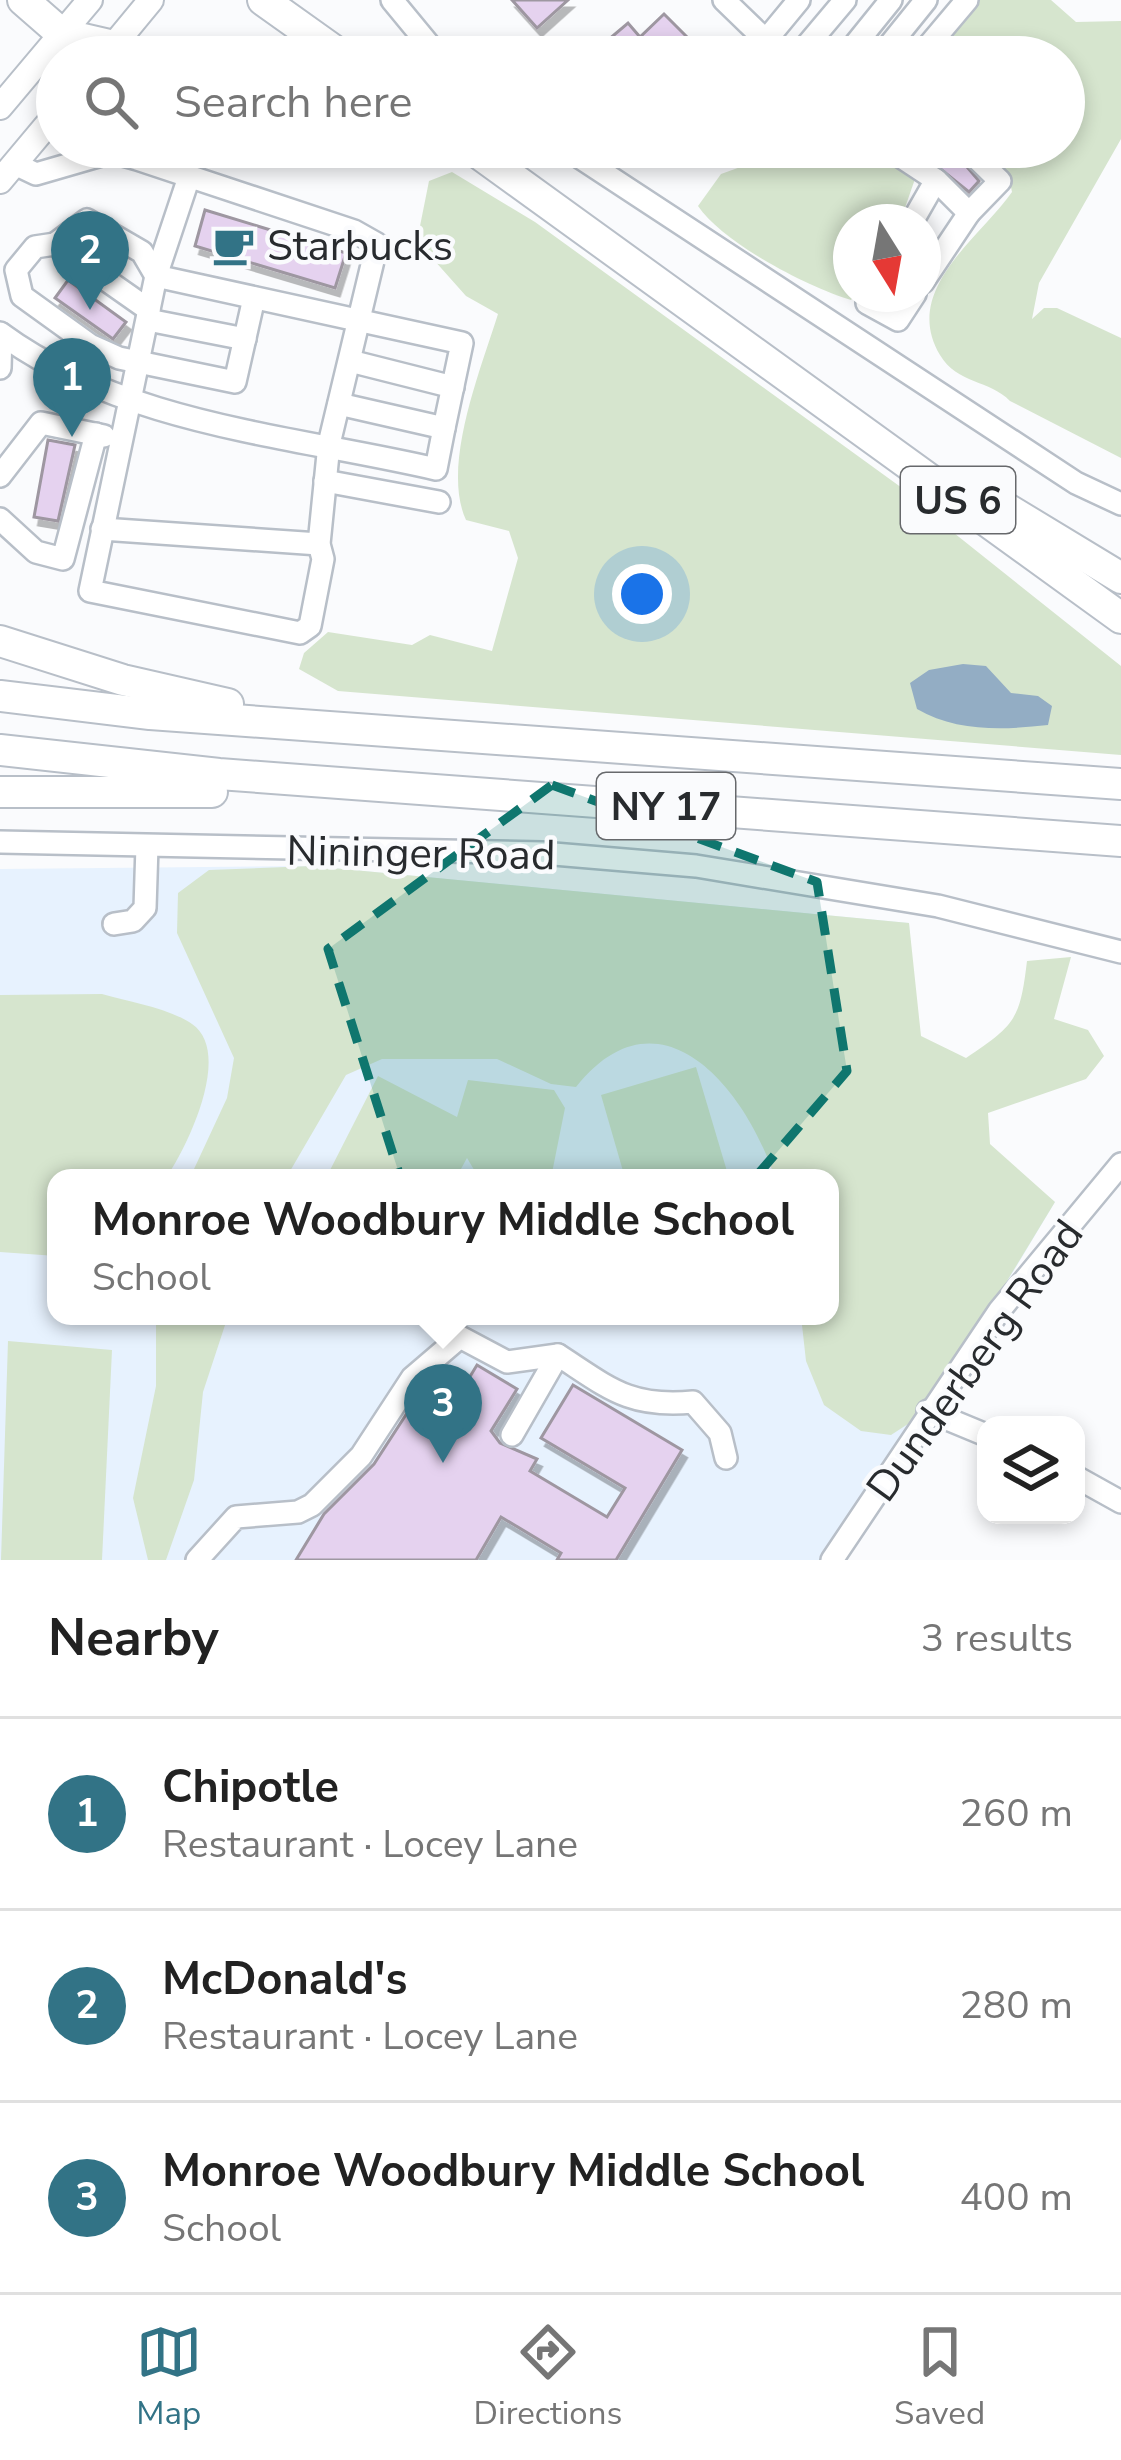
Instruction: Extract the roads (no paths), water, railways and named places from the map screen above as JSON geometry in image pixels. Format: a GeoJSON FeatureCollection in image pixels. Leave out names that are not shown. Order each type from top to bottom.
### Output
{"type":"FeatureCollection","features":[{"type":"Feature","properties":{"kind":"highway"},"geometry":{"type":"LineString","coordinates":[[23,0],[67,36]]}},
{"type":"Feature","properties":{"kind":"highway"},"geometry":{"type":"LineString","coordinates":[[263,0],[314,36]]}},
{"type":"Feature","properties":{"kind":"highway","name":"US 6"},"geometry":{"type":"LineString","coordinates":[[500,168],[798,379],[1121,619]]}},
{"type":"Feature","properties":{"kind":"highway","name":"US 6"},"geometry":{"type":"LineString","coordinates":[[798,379],[1121,578]]}},
{"type":"Feature","properties":{"kind":"highway","name":"NY 17"},"geometry":{"type":"LineString","coordinates":[[0,641],[187,696],[502,740],[1121,784]]}},
{"type":"Feature","properties":{"kind":"highway"},"geometry":{"type":"LineString","coordinates":[[0,696],[167,716],[502,740]]}},
{"type":"Feature","properties":{"kind":"highway"},"geometry":{"type":"LineString","coordinates":[[0,751],[434,789]]}},
{"type":"Feature","properties":{"kind":"highway","name":"NY 17"},"geometry":{"type":"LineString","coordinates":[[0,792],[334,795],[434,789],[1121,841]]}},
{"type":"Feature","properties":{"kind":"main road"},"geometry":{"type":"LineString","coordinates":[[62,34],[90,0]]}},
{"type":"Feature","properties":{"kind":"main road"},"geometry":{"type":"LineString","coordinates":[[122,36],[151,0]]}},
{"type":"Feature","properties":{"kind":"main road"},"geometry":{"type":"LineString","coordinates":[[0,107],[36,65]]}},
{"type":"Feature","properties":{"kind":"main road"},"geometry":{"type":"LineString","coordinates":[[7,172],[36,138]]}},
{"type":"Feature","properties":{"kind":"street"},"geometry":{"type":"LineString","coordinates":[[392,0],[422,36]]}},
{"type":"Feature","properties":{"kind":"street"},"geometry":{"type":"LineString","coordinates":[[769,36],[799,0]]}},
{"type":"Feature","properties":{"kind":"street"},"geometry":{"type":"LineString","coordinates":[[815,36],[845,0]]}},
{"type":"Feature","properties":{"kind":"street"},"geometry":{"type":"LineString","coordinates":[[861,36],[891,0]]}},
{"type":"Feature","properties":{"kind":"street"},"geometry":{"type":"LineString","coordinates":[[897,36],[926,0]]}},
{"type":"Feature","properties":{"kind":"street"},"geometry":{"type":"LineString","coordinates":[[937,36],[967,0]]}},
{"type":"Feature","properties":{"kind":"street"},"geometry":{"type":"LineString","coordinates":[[733,3],[762,36]]}},
{"type":"Feature","properties":{"kind":"street"},"geometry":{"type":"LineString","coordinates":[[7,172],[36,174],[57,168]]}},
{"type":"Feature","properties":{"kind":"street"},"geometry":{"type":"LineString","coordinates":[[161,168],[189,177],[354,231],[377,244],[328,444],[319,544],[323,559],[310,626],[300,633],[90,590],[156,276],[189,177]]}},
{"type":"Feature","properties":{"kind":"street"},"geometry":{"type":"LineString","coordinates":[[596,168],[1076,483],[1121,505]]}},
{"type":"Feature","properties":{"kind":"street"},"geometry":{"type":"LineString","coordinates":[[918,168],[969,213]]}},
{"type":"Feature","properties":{"kind":"street"},"geometry":{"type":"LineString","coordinates":[[941,256],[969,213],[1000,181],[987,168]]}},
{"type":"Feature","properties":{"kind":"street"},"geometry":{"type":"LineString","coordinates":[[922,204],[936,180]]}},
{"type":"Feature","properties":{"kind":"street"},"geometry":{"type":"LineString","coordinates":[[0,334],[72,377],[132,403],[436,469],[462,343],[156,276],[142,252],[86,220],[55,244],[35,247],[16,270],[22,296],[90,346],[235,382],[254,298]]}},
{"type":"Feature","properties":{"kind":"street"},"geometry":{"type":"LineString","coordinates":[[55,244],[149,315],[245,339]]}},
{"type":"Feature","properties":{"kind":"street"},"geometry":{"type":"LineString","coordinates":[[0,334],[0,368]]}},
{"type":"Feature","properties":{"kind":"street"},"geometry":{"type":"LineString","coordinates":[[350,362],[453,387]]}},
{"type":"Feature","properties":{"kind":"street"},"geometry":{"type":"LineString","coordinates":[[339,404],[444,428]]}},
{"type":"Feature","properties":{"kind":"street"},"geometry":{"type":"LineString","coordinates":[[0,476],[41,423],[120,440]]}},
{"type":"Feature","properties":{"kind":"street"},"geometry":{"type":"LineString","coordinates":[[63,560],[73,536],[65,525],[89,433]]}},
{"type":"Feature","properties":{"kind":"street"},"geometry":{"type":"LineString","coordinates":[[325,481],[439,502]]}},
{"type":"Feature","properties":{"kind":"street"},"geometry":{"type":"LineString","coordinates":[[0,519],[36,552],[94,568]]}},
{"type":"Feature","properties":{"kind":"street"},"geometry":{"type":"LineString","coordinates":[[102,529],[319,544]]}},
{"type":"Feature","properties":{"kind":"street","name":"Nininger Road"},"geometry":{"type":"LineString","coordinates":[[0,842],[484,851],[696,866],[921,903],[1121,952]]}},
{"type":"Feature","properties":{"kind":"street","name":"Nininger Road"},"geometry":{"type":"LineString","coordinates":[[0,855],[72,845]]}},
{"type":"Feature","properties":{"kind":"street"},"geometry":{"type":"LineString","coordinates":[[114,924],[133,921],[145,908],[147,846]]}},
{"type":"Feature","properties":{"kind":"street","name":"Dunderberg Road"},"geometry":{"type":"LineString","coordinates":[[832,1560],[999,1311],[1121,1164]]}},
{"type":"Feature","properties":{"kind":"street"},"geometry":{"type":"LineString","coordinates":[[196,1560],[236,1517],[262,1511],[298,1512],[312,1504],[361,1456],[412,1378],[460,1337],[506,1362],[558,1355],[628,1400],[655,1405],[693,1402],[720,1433],[726,1458]]}},
{"type":"Feature","properties":{"kind":"street"},"geometry":{"type":"LineString","coordinates":[[512,1435],[558,1355]]}},
{"type":"Feature","properties":{"kind":"street"},"geometry":{"type":"LineString","coordinates":[[928,1411],[977,1431]]}},
{"type":"Feature","properties":{"kind":"street"},"geometry":{"type":"LineString","coordinates":[[1085,1482],[1121,1502]]}},
{"type":"Feature","properties":{"kind":"water"},"geometry":{"type":"Polygon","coordinates":[[[963,664],[986,666],[1011,693],[1038,696],[1052,706],[1048,725],[964,725],[917,709],[910,683],[929,670],[963,664]]]}},
{"type":"Feature","properties":{"kind":"place","name":"Starbucks"},"geometry":{"type":"Point","coordinates":[233,245]}},
{"type":"Feature","properties":{"kind":"place","name":"McDonald's"},"geometry":{"type":"Point","coordinates":[90,310]}},
{"type":"Feature","properties":{"kind":"place","name":"Chipotle"},"geometry":{"type":"Point","coordinates":[72,437]}},
{"type":"Feature","properties":{"kind":"place","name":"Monroe Woodbury Middle School"},"geometry":{"type":"Point","coordinates":[443,1463]}}]}
